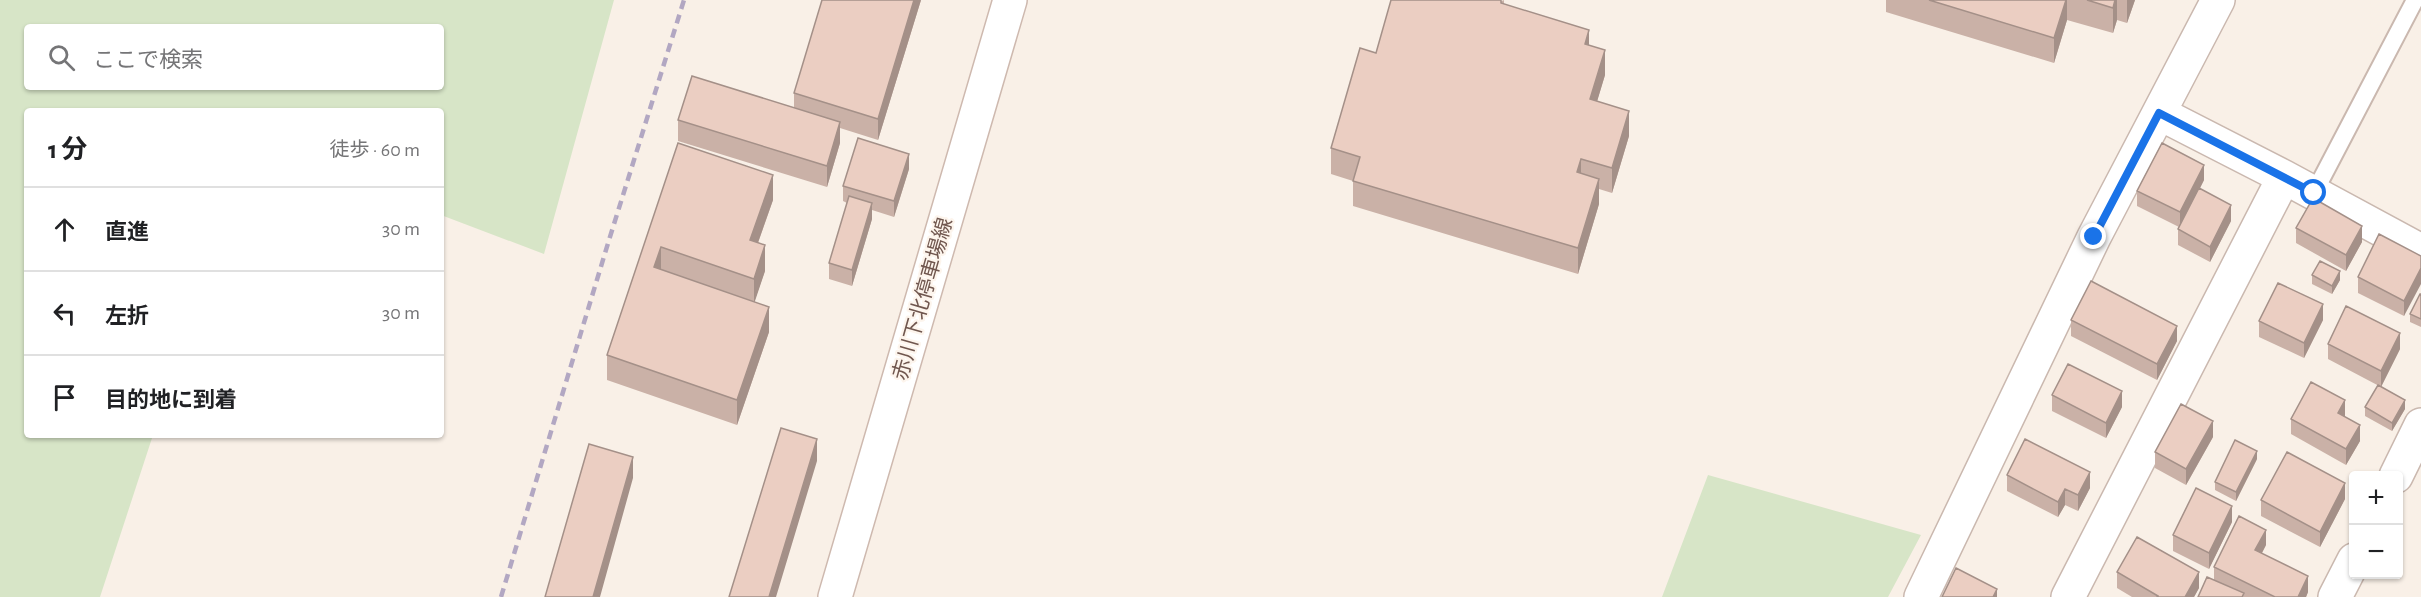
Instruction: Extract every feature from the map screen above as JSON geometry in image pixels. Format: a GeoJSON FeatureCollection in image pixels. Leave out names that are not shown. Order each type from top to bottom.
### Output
{"type":"FeatureCollection","features":[{"type":"Feature","properties":{"kind":"street","name":"赤川下北停車場線"},"geometry":{"type":"LineString","coordinates":[[835,597],[1010,0]]}},
{"type":"Feature","properties":{"kind":"street"},"geometry":{"type":"LineString","coordinates":[[1921,597],[2094,237],[2218,0]]}},
{"type":"Feature","properties":{"kind":"street"},"geometry":{"type":"LineString","coordinates":[[2159,113],[2421,250]]}},
{"type":"Feature","properties":{"kind":"street"},"geometry":{"type":"LineString","coordinates":[[2068,597],[2284,177]]}},
{"type":"Feature","properties":{"kind":"street"},"geometry":{"type":"LineString","coordinates":[[2398,471],[2421,425]]}},
{"type":"Feature","properties":{"kind":"street"},"geometry":{"type":"LineString","coordinates":[[2335,597],[2349,570]]}},
{"type":"Feature","properties":{"kind":"lane"},"geometry":{"type":"LineString","coordinates":[[2314,193],[2415,0]]}},
{"type":"Feature","properties":{"kind":"green space"},"geometry":{"type":"Polygon","coordinates":[[[0,0],[614,0],[544,254],[444,216],[444,108],[24,108],[24,438],[152,438],[100,597],[0,597],[0,0]]]}},
{"type":"Feature","properties":{"kind":"green space"},"geometry":{"type":"Polygon","coordinates":[[[1708,475],[1921,535],[1888,597],[1662,597],[1708,475]]]}},
{"type":"Feature","properties":{"kind":"building"},"geometry":{"type":"Polygon","coordinates":[[[822,0],[914,0],[878,119],[794,93],[822,0]]]}},
{"type":"Feature","properties":{"kind":"building"},"geometry":{"type":"Polygon","coordinates":[[[1391,0],[1501,0],[1501,3],[1589,30],[1585,44],[1605,50],[1590,99],[1629,111],[1612,168],[1581,159],[1577,172],[1599,179],[1578,248],[1353,181],[1360,157],[1331,148],[1360,48],[1376,53],[1391,0]]]}},
{"type":"Feature","properties":{"kind":"building"},"geometry":{"type":"Polygon","coordinates":[[[1929,0],[2066,0],[2054,38],[1929,0]]]}},
{"type":"Feature","properties":{"kind":"building"},"geometry":{"type":"Polygon","coordinates":[[[2087,0],[2115,0],[2113,8],[2087,0]]]}},
{"type":"Feature","properties":{"kind":"building"},"geometry":{"type":"Polygon","coordinates":[[[692,76],[840,122],[827,166],[678,120],[692,76]]]}},
{"type":"Feature","properties":{"kind":"building"},"geometry":{"type":"Polygon","coordinates":[[[858,138],[909,154],[894,201],[843,186],[858,138]]]}},
{"type":"Feature","properties":{"kind":"building"},"geometry":{"type":"Polygon","coordinates":[[[678,143],[773,175],[750,240],[765,245],[754,279],[661,247],[654,267],[769,307],[737,400],[607,355],[678,143]]]}},
{"type":"Feature","properties":{"kind":"building"},"geometry":{"type":"Polygon","coordinates":[[[2162,143],[2204,165],[2180,212],[2137,191],[2162,143]]]}},
{"type":"Feature","properties":{"kind":"building"},"geometry":{"type":"Polygon","coordinates":[[[2199,188],[2231,205],[2210,247],[2178,229],[2199,188]]]}},
{"type":"Feature","properties":{"kind":"building"},"geometry":{"type":"Polygon","coordinates":[[[849,196],[872,203],[852,270],[829,263],[849,196]]]}},
{"type":"Feature","properties":{"kind":"building"},"geometry":{"type":"Polygon","coordinates":[[[2313,198],[2362,226],[2346,255],[2296,228],[2313,198]]]}},
{"type":"Feature","properties":{"kind":"building"},"geometry":{"type":"Polygon","coordinates":[[[2379,234],[2421,256],[2421,268],[2404,301],[2358,277],[2379,234]]]}},
{"type":"Feature","properties":{"kind":"building"},"geometry":{"type":"Polygon","coordinates":[[[2320,261],[2340,271],[2332,286],[2312,275],[2320,261]]]}},
{"type":"Feature","properties":{"kind":"building"},"geometry":{"type":"Polygon","coordinates":[[[2091,281],[2177,326],[2157,364],[2071,320],[2091,281]]]}},
{"type":"Feature","properties":{"kind":"building"},"geometry":{"type":"Polygon","coordinates":[[[2278,283],[2323,304],[2304,343],[2259,321],[2278,283]]]}},
{"type":"Feature","properties":{"kind":"building"},"geometry":{"type":"Polygon","coordinates":[[[2421,294],[2421,319],[2410,314],[2421,294]]]}},
{"type":"Feature","properties":{"kind":"building"},"geometry":{"type":"Polygon","coordinates":[[[2346,306],[2400,333],[2381,371],[2328,344],[2346,306]]]}},
{"type":"Feature","properties":{"kind":"building"},"geometry":{"type":"Polygon","coordinates":[[[2068,364],[2122,391],[2106,423],[2052,395],[2068,364]]]}},
{"type":"Feature","properties":{"kind":"building"},"geometry":{"type":"Polygon","coordinates":[[[2311,382],[2345,400],[2338,413],[2360,425],[2346,449],[2291,419],[2311,382]]]}},
{"type":"Feature","properties":{"kind":"building"},"geometry":{"type":"Polygon","coordinates":[[[2378,385],[2405,400],[2392,423],[2365,407],[2378,385]]]}},
{"type":"Feature","properties":{"kind":"building"},"geometry":{"type":"Polygon","coordinates":[[[2181,404],[2213,421],[2186,469],[2155,452],[2181,404]]]}},
{"type":"Feature","properties":{"kind":"building"},"geometry":{"type":"Polygon","coordinates":[[[781,428],[817,439],[769,597],[729,597],[781,428]]]}},
{"type":"Feature","properties":{"kind":"building"},"geometry":{"type":"Polygon","coordinates":[[[2025,439],[2090,472],[2078,495],[2065,489],[2058,502],[2007,475],[2025,439]]]}},
{"type":"Feature","properties":{"kind":"building"},"geometry":{"type":"Polygon","coordinates":[[[2235,440],[2257,451],[2236,492],[2215,482],[2235,440]]]}},
{"type":"Feature","properties":{"kind":"building"},"geometry":{"type":"Polygon","coordinates":[[[589,444],[633,457],[593,597],[545,597],[589,444]]]}},
{"type":"Feature","properties":{"kind":"building"},"geometry":{"type":"Polygon","coordinates":[[[2287,452],[2345,483],[2320,532],[2261,500],[2287,452]]]}},
{"type":"Feature","properties":{"kind":"building"},"geometry":{"type":"Polygon","coordinates":[[[2196,488],[2232,506],[2209,553],[2173,535],[2196,488]]]}},
{"type":"Feature","properties":{"kind":"building"},"geometry":{"type":"Polygon","coordinates":[[[2239,516],[2266,530],[2255,550],[2308,576],[2298,597],[2275,597],[2214,567],[2239,516]]]}},
{"type":"Feature","properties":{"kind":"building"},"geometry":{"type":"Polygon","coordinates":[[[2137,537],[2199,572],[2185,597],[2157,597],[2117,572],[2137,537]]]}},
{"type":"Feature","properties":{"kind":"building"},"geometry":{"type":"Polygon","coordinates":[[[1956,568],[1997,589],[1993,597],[1942,597],[1956,568]]]}},
{"type":"Feature","properties":{"kind":"building"},"geometry":{"type":"Polygon","coordinates":[[[2207,577],[2244,593],[2242,597],[2198,597],[2207,577]]]}},
{"type":"Feature","properties":{"kind":"railway"},"geometry":{"type":"LineString","coordinates":[[501,597],[684,0]]}},
{"type":"Feature","properties":{"kind":"route"},"geometry":{"type":"LineString","coordinates":[[2094,237],[2159,113],[2314,193]]}}]}
